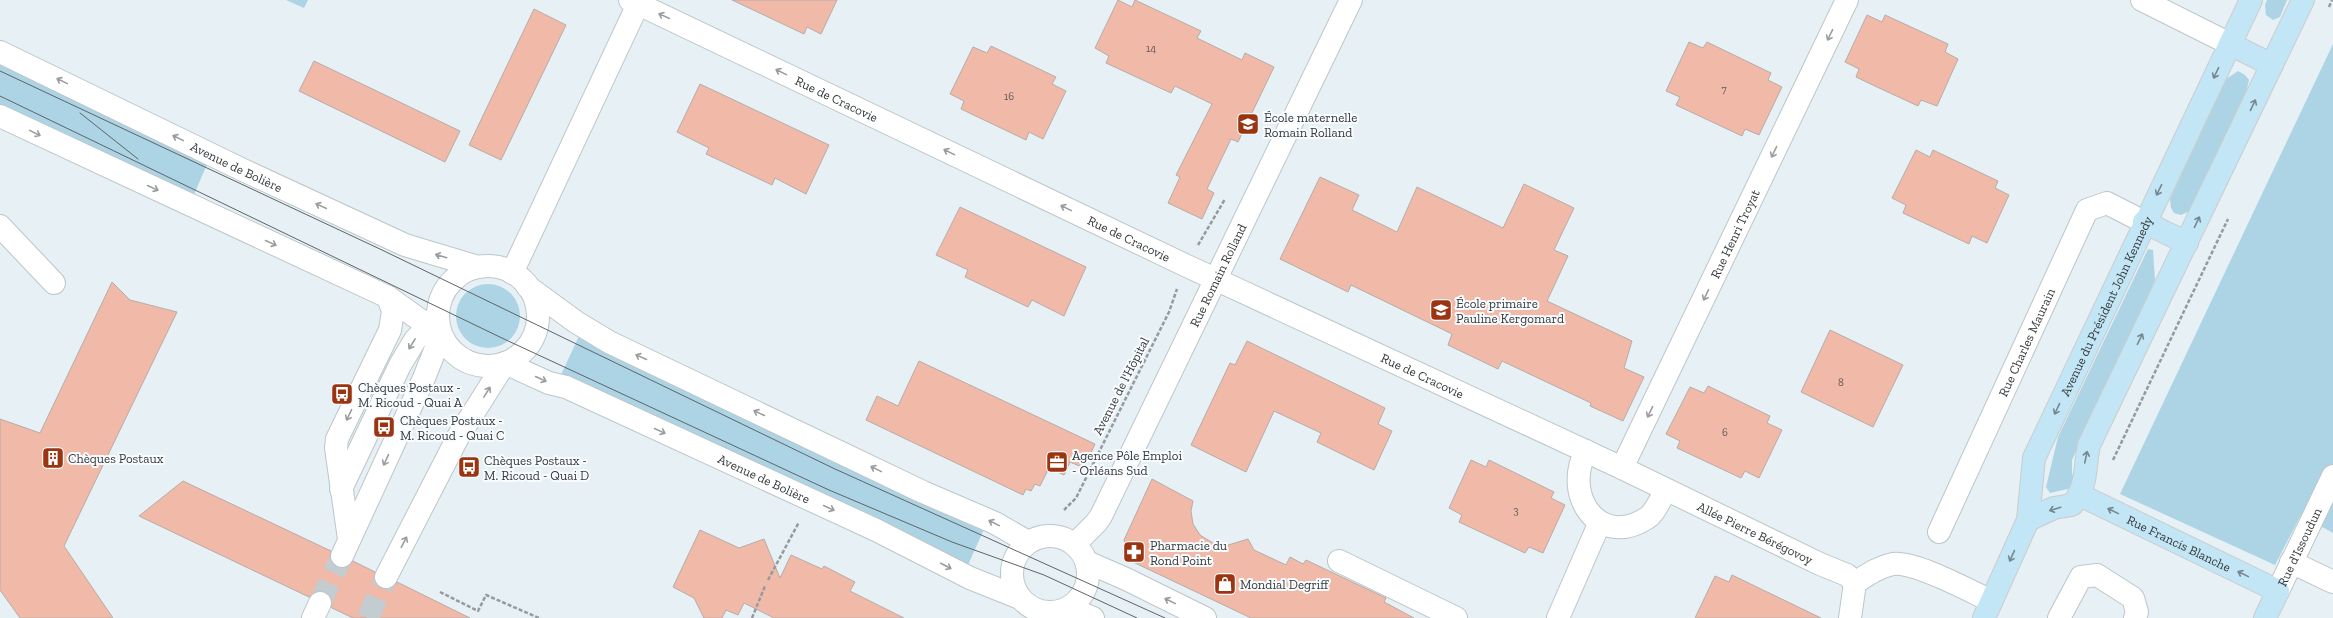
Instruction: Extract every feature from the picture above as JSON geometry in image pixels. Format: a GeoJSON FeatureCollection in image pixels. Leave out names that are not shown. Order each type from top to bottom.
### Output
{"type":"FeatureCollection","features":[{"type":"Feature","properties":{"kind":"main road","name":"Avenue du Président John Kennedy"},"geometry":{"type":"LineString","coordinates":[[1988,610],[2028,520],[2034,458],[2144,222],[2251,0]]}},
{"type":"Feature","properties":{"kind":"main road"},"geometry":{"type":"LineString","coordinates":[[2028,520],[2054,508],[2072,505],[2080,495],[2085,481],[2085,465],[2089,445],[2303,0]]}},
{"type":"Feature","properties":{"kind":"main road"},"geometry":{"type":"LineString","coordinates":[[2230,44],[2272,65]]}},
{"type":"Feature","properties":{"kind":"main road"},"geometry":{"type":"LineString","coordinates":[[2144,222],[2187,243]]}},
{"type":"Feature","properties":{"kind":"main road","name":"Rue Francis Blanche"},"geometry":{"type":"LineString","coordinates":[[2080,495],[2278,590]]}},
{"type":"Feature","properties":{"kind":"main road","name":"Rue d'Issoudun"},"geometry":{"type":"LineString","coordinates":[[2265,618],[2278,590]]}},
{"type":"Feature","properties":{"kind":"street","name":"Rue Romain Rolland"},"geometry":{"type":"LineString","coordinates":[[1075,544],[1096,523],[1100,516],[1351,0]]}},
{"type":"Feature","properties":{"kind":"street","name":"Rue Henri Troyat"},"geometry":{"type":"LineString","coordinates":[[1622,468],[1847,0]]}},
{"type":"Feature","properties":{"kind":"street"},"geometry":{"type":"LineString","coordinates":[[2142,0],[2173,7],[2230,44]]}},
{"type":"Feature","properties":{"kind":"street","name":"Rue de Cracovie"},"geometry":{"type":"LineString","coordinates":[[636,1],[1215,280],[1622,468]]}},
{"type":"Feature","properties":{"kind":"street"},"geometry":{"type":"LineString","coordinates":[[512,273],[636,1]]}},
{"type":"Feature","properties":{"kind":"street","name":"Avenue de Bolière"},"geometry":{"type":"LineString","coordinates":[[0,52],[243,170],[405,245],[478,267]]}},
{"type":"Feature","properties":{"kind":"street"},"geometry":{"type":"LineString","coordinates":[[0,116],[388,297],[436,326],[449,348],[461,358],[475,365],[490,366],[506,363]]}},
{"type":"Feature","properties":{"kind":"street","name":"Rue Charles Maurain"},"geometry":{"type":"LineString","coordinates":[[1939,532],[2087,210],[2107,202],[2144,222]]}},
{"type":"Feature","properties":{"kind":"street"},"geometry":{"type":"LineString","coordinates":[[0,226],[54,283]]}},
{"type":"Feature","properties":{"kind":"street"},"geometry":{"type":"LineString","coordinates":[[388,297],[393,311],[390,330],[337,439],[336,448],[346,548],[424,378],[443,295],[450,283],[463,273],[478,267],[496,267],[512,273],[528,287],[576,322],[609,342],[923,492],[995,523],[1028,542]]}},
{"type":"Feature","properties":{"kind":"street"},"geometry":{"type":"LineString","coordinates":[[386,577],[458,437],[506,363],[525,349],[534,334],[537,312],[534,299],[528,287]]}},
{"type":"Feature","properties":{"kind":"street"},"geometry":{"type":"LineString","coordinates":[[341,489],[400,365],[415,340],[436,326]]}},
{"type":"Feature","properties":{"kind":"street","name":"Avenue de Bolière"},"geometry":{"type":"LineString","coordinates":[[506,363],[549,383],[566,387],[876,530],[970,578],[1020,598]]}},
{"type":"Feature","properties":{"kind":"street"},"geometry":{"type":"LineString","coordinates":[[1586,452],[1580,462],[1578,479],[1579,496],[1587,510],[1600,522],[1614,527],[1630,526],[1649,518],[1666,490]]}},
{"type":"Feature","properties":{"kind":"street","name":"Allée Pierre Bérégovoy"},"geometry":{"type":"LineString","coordinates":[[1622,468],[1820,564],[1847,574],[1854,583]]}},
{"type":"Feature","properties":{"kind":"street","name":"Rue d'Issoudun"},"geometry":{"type":"LineString","coordinates":[[2278,590],[2333,476]]}},
{"type":"Feature","properties":{"kind":"street"},"geometry":{"type":"LineString","coordinates":[[1558,618],[1600,522]]}},
{"type":"Feature","properties":{"kind":"street"},"geometry":{"type":"LineString","coordinates":[[1052,535],[1064,538],[1075,544],[1082,552],[1087,562],[1089,573],[1084,593],[1068,608],[1041,615],[1020,598],[1014,587],[1012,575],[1013,563],[1019,552],[1028,542],[1040,536],[1052,535]]}},
{"type":"Feature","properties":{"kind":"street"},"geometry":{"type":"LineString","coordinates":[[1339,561],[1433,613],[1456,618]]}},
{"type":"Feature","properties":{"kind":"street"},"geometry":{"type":"LineString","coordinates":[[1087,562],[1126,579],[1205,618]]}},
{"type":"Feature","properties":{"kind":"street"},"geometry":{"type":"LineString","coordinates":[[2292,562],[2333,582]]}},
{"type":"Feature","properties":{"kind":"street"},"geometry":{"type":"LineString","coordinates":[[1850,618],[1854,583],[1877,569],[1895,564],[1920,570],[1988,610]]}},
{"type":"Feature","properties":{"kind":"street"},"geometry":{"type":"LineString","coordinates":[[2059,618],[2081,577],[2097,575],[2134,598],[2137,612],[2135,618]]}},
{"type":"Feature","properties":{"kind":"street"},"geometry":{"type":"LineString","coordinates":[[1068,608],[1093,618]]}},
{"type":"Feature","properties":{"kind":"path","name":"Avenue de l'Hôpital"},"geometry":{"type":"LineString","coordinates":[[1064,510],[1076,498],[1169,312],[1178,285]]}},
{"type":"Feature","properties":{"kind":"path"},"geometry":{"type":"LineString","coordinates":[[768,580],[811,500]]}},
{"type":"Feature","properties":{"kind":"path"},"geometry":{"type":"LineString","coordinates":[[752,618],[765,586]]}},
{"type":"Feature","properties":{"kind":"path"},"geometry":{"type":"LineString","coordinates":[[440,592],[478,611],[486,595],[539,618]]}},
{"type":"Feature","properties":{"kind":"shaded area"},"geometry":{"type":"Polygon","coordinates":[[[286,0],[308,0],[304,8],[286,0]]]}},
{"type":"Feature","properties":{"kind":"shaded area"},"geometry":{"type":"Polygon","coordinates":[[[2267,0],[2287,0],[2280,17],[2273,20],[2266,15],[2265,5],[2267,0]]]}},
{"type":"Feature","properties":{"kind":"shaded area"},"geometry":{"type":"Polygon","coordinates":[[[2333,44],[2333,533],[2301,515],[2275,565],[2120,494],[2333,44]]]}},
{"type":"Feature","properties":{"kind":"shaded area"},"geometry":{"type":"Polygon","coordinates":[[[0,63],[208,162],[193,197],[0,105],[0,63]]]}},
{"type":"Feature","properties":{"kind":"shaded area"},"geometry":{"type":"Polygon","coordinates":[[[2238,71],[2245,75],[2249,80],[2247,89],[2190,211],[2181,215],[2174,213],[2171,208],[2170,199],[2226,79],[2238,71]]]}},
{"type":"Feature","properties":{"kind":"shaded area"},"geometry":{"type":"Polygon","coordinates":[[[2148,249],[2153,250],[2155,280],[2072,460],[2072,473],[2075,482],[2072,488],[2050,493],[2046,487],[2058,437],[2148,249]]]}},
{"type":"Feature","properties":{"kind":"shaded area"},"geometry":{"type":"Polygon","coordinates":[[[488,284],[506,290],[514,298],[520,316],[514,334],[506,342],[488,348],[470,342],[462,334],[456,316],[462,298],[470,290],[488,284]]]}},
{"type":"Feature","properties":{"kind":"shaded area"},"geometry":{"type":"Polygon","coordinates":[[[579,336],[625,362],[947,514],[985,527],[968,565],[610,395],[560,377],[579,336]]]}},
{"type":"Feature","properties":{"kind":"building"},"geometry":{"type":"Polygon","coordinates":[[[732,0],[837,0],[821,34],[807,27],[804,34],[732,0]]]}},
{"type":"Feature","properties":{"kind":"building"},"geometry":{"type":"Polygon","coordinates":[[[1118,0],[1132,7],[1135,0],[1201,31],[1197,38],[1242,60],[1245,53],[1274,67],[1238,142],[1231,139],[1207,189],[1214,193],[1202,219],[1168,203],[1180,177],[1176,175],[1212,104],[1175,86],[1171,93],[1106,63],[1109,56],[1095,48],[1118,0]]]}},
{"type":"Feature","properties":{"kind":"building"},"geometry":{"type":"Polygon","coordinates":[[[534,9],[566,25],[501,160],[469,145],[534,9]]]}},
{"type":"Feature","properties":{"kind":"building"},"geometry":{"type":"Polygon","coordinates":[[[1867,15],[1882,22],[1885,15],[1948,44],[1945,52],[1958,59],[1937,106],[1921,100],[1918,106],[1856,77],[1859,69],[1845,62],[1867,15]]]}},
{"type":"Feature","properties":{"kind":"building"},"geometry":{"type":"Polygon","coordinates":[[[1689,42],[1703,48],[1707,42],[1771,73],[1768,80],[1782,87],[1759,135],[1745,129],[1742,136],[1676,105],[1680,97],[1666,91],[1689,42]]]}},
{"type":"Feature","properties":{"kind":"building"},"geometry":{"type":"Polygon","coordinates":[[[991,46],[1056,77],[1052,84],[1066,91],[1043,139],[1029,132],[1026,140],[961,109],[964,101],[950,94],[973,47],[987,53],[991,46]]]}},
{"type":"Feature","properties":{"kind":"building"},"geometry":{"type":"Polygon","coordinates":[[[314,61],[460,131],[445,162],[299,91],[314,61]]]}},
{"type":"Feature","properties":{"kind":"building"},"geometry":{"type":"Polygon","coordinates":[[[700,84],[829,145],[806,194],[775,178],[772,185],[706,154],[709,148],[677,132],[700,84]]]}},
{"type":"Feature","properties":{"kind":"building"},"geometry":{"type":"Polygon","coordinates":[[[1916,150],[1930,157],[1933,150],[1998,181],[1995,188],[2009,195],[1987,243],[1972,236],[1969,244],[1903,213],[1906,205],[1892,198],[1916,150]]]}},
{"type":"Feature","properties":{"kind":"building"},"geometry":{"type":"Polygon","coordinates":[[[1320,177],[1359,195],[1352,210],[1397,232],[1417,187],[1503,228],[1524,184],[1574,208],[1554,250],[1568,256],[1547,301],[1632,341],[1624,368],[1644,377],[1623,421],[1590,406],[1591,403],[1502,361],[1498,369],[1448,345],[1452,334],[1351,285],[1348,292],[1280,259],[1320,177]]]}},
{"type":"Feature","properties":{"kind":"building"},"geometry":{"type":"Polygon","coordinates":[[[960,207],[1086,267],[1064,316],[1032,300],[1028,307],[965,277],[968,270],[936,255],[960,207]]]}},
{"type":"Feature","properties":{"kind":"building","name":"Chèques Postaux"},"geometry":{"type":"Polygon","coordinates":[[[112,282],[130,300],[177,312],[64,546],[113,618],[20,618],[0,590],[0,419],[40,433],[112,282]]]}},
{"type":"Feature","properties":{"kind":"building"},"geometry":{"type":"Polygon","coordinates":[[[1830,330],[1903,365],[1873,427],[1801,392],[1830,330]]]}},
{"type":"Feature","properties":{"kind":"building"},"geometry":{"type":"Polygon","coordinates":[[[1247,341],[1385,408],[1378,424],[1392,431],[1374,470],[1317,442],[1321,433],[1274,411],[1246,472],[1191,445],[1230,363],[1235,365],[1247,341]]]}},
{"type":"Feature","properties":{"kind":"building"},"geometry":{"type":"Polygon","coordinates":[[[919,361],[1095,444],[1084,468],[1070,462],[1064,475],[1049,468],[1040,486],[1035,484],[1031,491],[1026,489],[1023,495],[866,420],[877,396],[898,406],[919,361]]]}},
{"type":"Feature","properties":{"kind":"building"},"geometry":{"type":"Polygon","coordinates":[[[1708,386],[1770,416],[1767,423],[1782,430],[1759,478],[1745,471],[1741,478],[1677,448],[1680,441],[1666,434],[1690,387],[1704,393],[1708,386]]]}},
{"type":"Feature","properties":{"kind":"building"},"geometry":{"type":"Polygon","coordinates":[[[1471,460],[1486,467],[1489,460],[1554,492],[1551,498],[1565,505],[1543,553],[1529,547],[1525,553],[1459,522],[1462,515],[1449,508],[1471,460]]]}},
{"type":"Feature","properties":{"kind":"building"},"geometry":{"type":"Polygon","coordinates":[[[1152,479],[1193,501],[1191,511],[1193,524],[1200,535],[1213,543],[1225,546],[1248,539],[1254,550],[1286,565],[1290,557],[1303,564],[1306,560],[1386,598],[1384,602],[1414,618],[1251,618],[1133,562],[1124,540],[1152,479]]]}},
{"type":"Feature","properties":{"kind":"building"},"geometry":{"type":"Polygon","coordinates":[[[183,481],[331,551],[330,558],[336,567],[344,568],[353,561],[375,572],[375,583],[381,588],[392,588],[397,582],[470,618],[353,618],[332,608],[330,596],[326,592],[319,591],[309,597],[139,516],[183,481]]]}},
{"type":"Feature","properties":{"kind":"building"},"geometry":{"type":"Polygon","coordinates":[[[700,530],[739,548],[764,539],[780,578],[791,555],[822,569],[824,566],[855,582],[850,591],[904,618],[774,618],[744,603],[738,615],[726,610],[722,618],[704,618],[694,598],[673,587],[700,530]]]}},
{"type":"Feature","properties":{"kind":"building"},"geometry":{"type":"Polygon","coordinates":[[[1732,575],[1821,618],[1695,618],[1715,576],[1729,582],[1732,575]]]}},
{"type":"Feature","properties":{"kind":"tunnel"},"geometry":{"type":"LineString","coordinates":[[320,603],[342,556]]}},
{"type":"Feature","properties":{"kind":"tunnel"},"geometry":{"type":"LineString","coordinates":[[368,618],[386,577]]}},
{"type":"Feature","properties":{"kind":"tram line"},"geometry":{"type":"LineString","coordinates":[[0,71],[382,250],[835,469],[1165,618]]}},
{"type":"Feature","properties":{"kind":"tram line"},"geometry":{"type":"LineString","coordinates":[[0,96],[504,339],[829,490],[952,542],[1044,575],[1137,618]]}},
{"type":"Feature","properties":{"kind":"tram line"},"geometry":{"type":"LineString","coordinates":[[80,113],[138,159]]}},
{"type":"Feature","properties":{"kind":"place","name":"École maternelle Romain Rolland"},"geometry":{"type":"Point","coordinates":[1248,124]}},
{"type":"Feature","properties":{"kind":"place","name":"École primaire Pauline Kergomard"},"geometry":{"type":"Point","coordinates":[1441,310]}},
{"type":"Feature","properties":{"kind":"place","name":"Chèques Postaux - M. Ricoud - Quai A"},"geometry":{"type":"Point","coordinates":[342,394]}},
{"type":"Feature","properties":{"kind":"place","name":"Chèques Postaux - M. Ricoud - Quai C"},"geometry":{"type":"Point","coordinates":[384,427]}},
{"type":"Feature","properties":{"kind":"place","name":"Chèques Postaux"},"geometry":{"type":"Point","coordinates":[53,458]}},
{"type":"Feature","properties":{"kind":"place","name":"Agence Pôle Emploi - Orléans Sud"},"geometry":{"type":"Point","coordinates":[1057,462]}},
{"type":"Feature","properties":{"kind":"place","name":"Chèques Postaux - M. Ricoud - Quai D"},"geometry":{"type":"Point","coordinates":[469,467]}},
{"type":"Feature","properties":{"kind":"place","name":"Pharmacie du Rond Point"},"geometry":{"type":"Point","coordinates":[1134,552]}},
{"type":"Feature","properties":{"kind":"place","name":"Mondial Degriff"},"geometry":{"type":"Point","coordinates":[1225,584]}}]}
